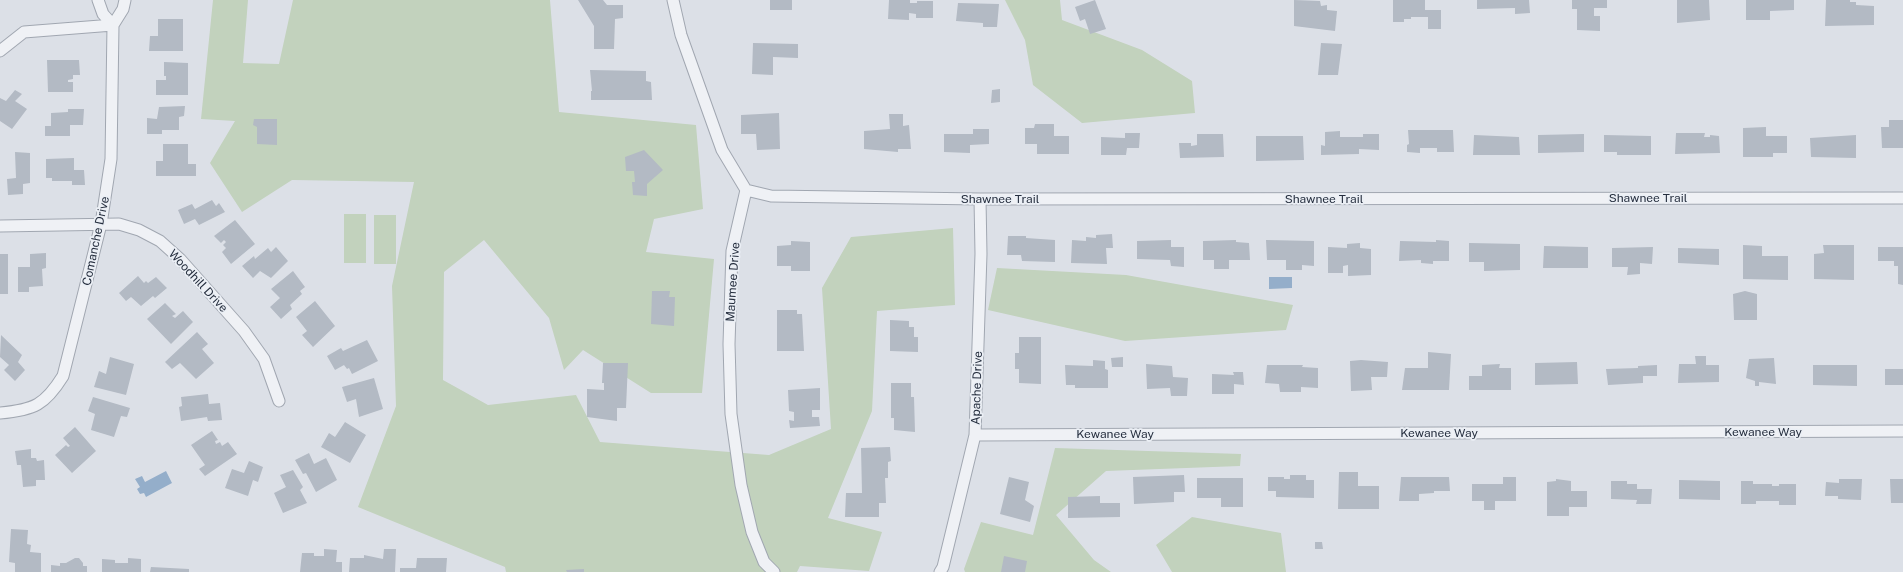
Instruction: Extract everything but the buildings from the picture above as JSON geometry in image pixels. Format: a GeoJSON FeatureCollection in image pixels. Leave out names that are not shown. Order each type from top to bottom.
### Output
{"type":"FeatureCollection","features":[{"type":"Feature","properties":{"kind":"street"},"geometry":{"type":"LineString","coordinates":[[98,0],[103,14],[113,25]]}},
{"type":"Feature","properties":{"kind":"street"},"geometry":{"type":"LineString","coordinates":[[113,25],[123,9],[125,0]]}},
{"type":"Feature","properties":{"kind":"street"},"geometry":{"type":"LineString","coordinates":[[673,0],[681,35],[722,150],[746,190]]}},
{"type":"Feature","properties":{"kind":"street"},"geometry":{"type":"LineString","coordinates":[[0,51],[24,32],[113,25]]}},
{"type":"Feature","properties":{"kind":"street","name":"Comanche Drive"},"geometry":{"type":"LineString","coordinates":[[0,413],[16,412],[38,405],[53,392],[63,376],[101,224],[111,159],[113,25]]}},
{"type":"Feature","properties":{"kind":"street","name":"Shawnee Trail"},"geometry":{"type":"LineString","coordinates":[[746,190],[771,196],[980,199],[1903,198]]}},
{"type":"Feature","properties":{"kind":"street","name":"Maumee Drive"},"geometry":{"type":"LineString","coordinates":[[746,190],[732,251],[729,344],[731,414],[741,485],[752,532],[764,562],[774,572]]}},
{"type":"Feature","properties":{"kind":"street","name":"Apache Drive"},"geometry":{"type":"LineString","coordinates":[[940,572],[944,567],[975,435],[981,254],[980,199]]}},
{"type":"Feature","properties":{"kind":"street","name":"Woodhill Drive"},"geometry":{"type":"LineString","coordinates":[[0,226],[119,224],[139,230],[160,241],[180,259],[244,331],[264,359],[279,401]]}},
{"type":"Feature","properties":{"kind":"street","name":"Kewanee Way"},"geometry":{"type":"LineString","coordinates":[[975,435],[1903,431]]}},
{"type":"Feature","properties":{"kind":"green space"},"geometry":{"type":"Polygon","coordinates":[[[213,0],[248,0],[243,63],[279,64],[293,0],[550,0],[559,112],[696,125],[703,209],[654,219],[646,252],[714,259],[702,393],[651,393],[583,350],[564,370],[549,318],[484,240],[444,272],[443,380],[488,405],[576,395],[600,442],[769,455],[831,429],[822,288],[851,237],[953,228],[955,305],[877,311],[872,411],[828,518],[882,532],[869,571],[800,566],[797,572],[506,572],[505,567],[358,507],[396,406],[392,286],[414,182],[292,180],[242,212],[210,163],[235,121],[201,119],[213,0]]]}},
{"type":"Feature","properties":{"kind":"green space"},"geometry":{"type":"Polygon","coordinates":[[[1005,0],[1060,0],[1062,20],[1142,50],[1192,81],[1195,113],[1082,123],[1033,85],[1025,40],[1005,0]]]}},
{"type":"Feature","properties":{"kind":"green space"},"geometry":{"type":"Polygon","coordinates":[[[344,214],[366,214],[366,263],[344,263],[344,214]]]}},
{"type":"Feature","properties":{"kind":"green space"},"geometry":{"type":"Polygon","coordinates":[[[374,215],[396,215],[396,264],[374,264],[374,215]]]}},
{"type":"Feature","properties":{"kind":"green space"},"geometry":{"type":"Polygon","coordinates":[[[997,268],[1126,275],[1293,305],[1286,330],[1125,341],[988,310],[997,268]]]}},
{"type":"Feature","properties":{"kind":"green space"},"geometry":{"type":"Polygon","coordinates":[[[1055,448],[1241,454],[1240,466],[1106,471],[1056,515],[1094,560],[1111,572],[965,572],[964,569],[981,522],[1033,535],[1055,448]]]}},
{"type":"Feature","properties":{"kind":"green space"},"geometry":{"type":"Polygon","coordinates":[[[1192,517],[1281,533],[1286,572],[1172,572],[1156,545],[1192,517]]]}},
{"type":"Feature","properties":{"kind":"water"},"geometry":{"type":"Polygon","coordinates":[[[1269,277],[1292,277],[1292,288],[1269,289],[1269,277]]]}},
{"type":"Feature","properties":{"kind":"water"},"geometry":{"type":"Polygon","coordinates":[[[166,471],[172,483],[146,497],[144,493],[140,494],[137,489],[140,487],[135,479],[142,476],[145,482],[166,471]]]}}]}
